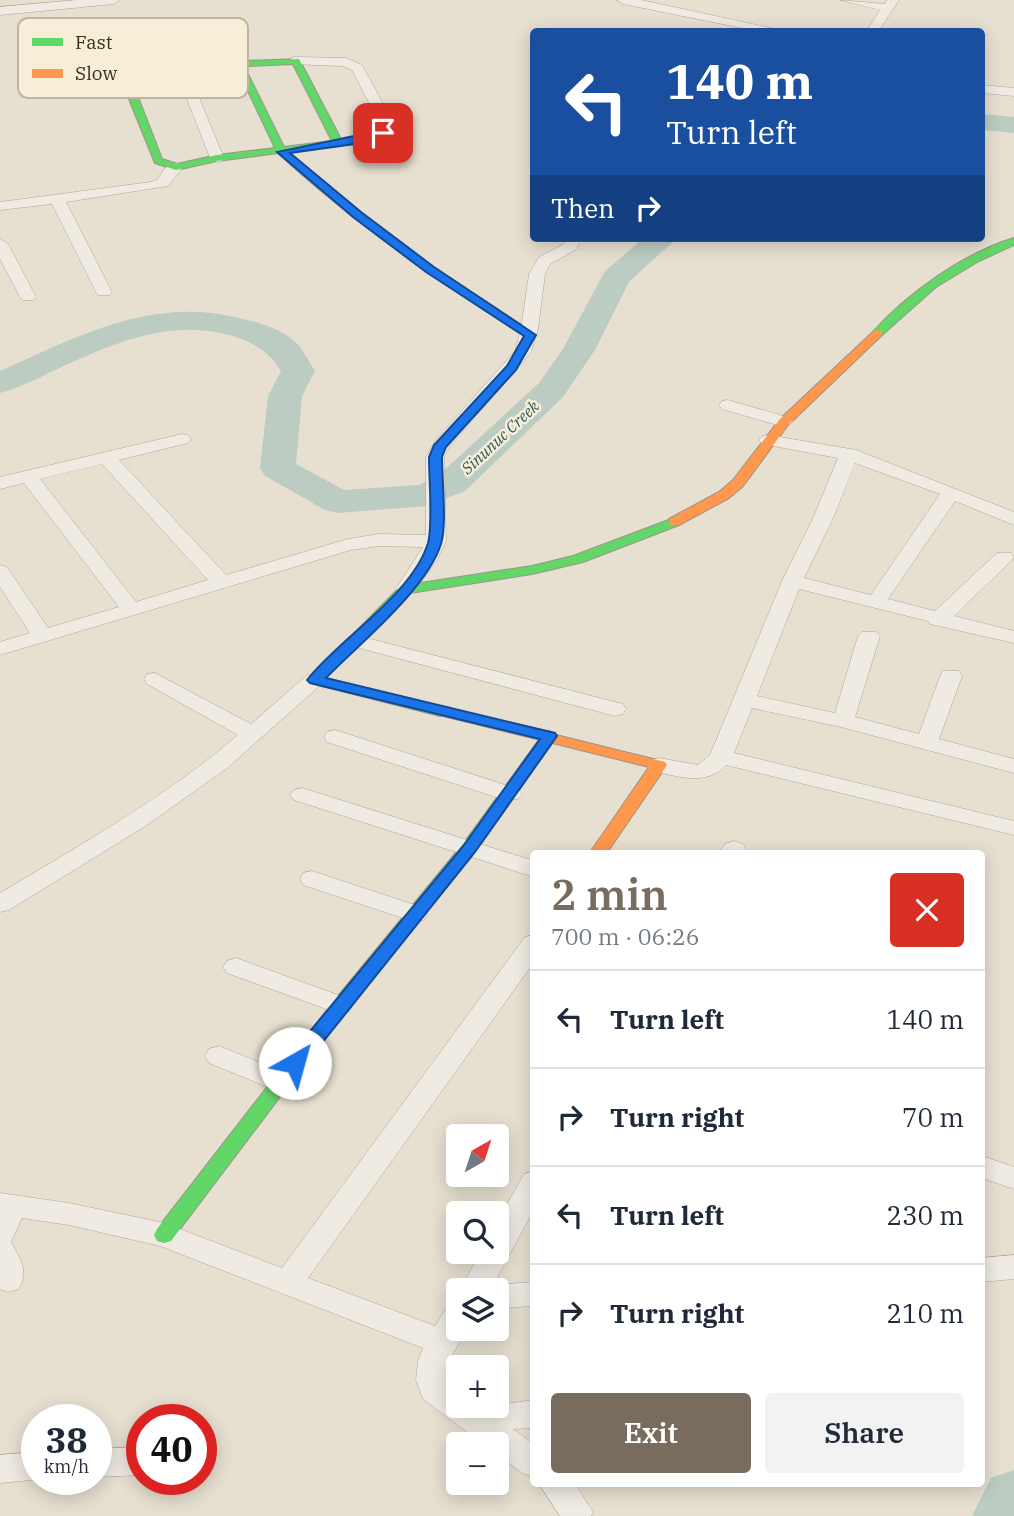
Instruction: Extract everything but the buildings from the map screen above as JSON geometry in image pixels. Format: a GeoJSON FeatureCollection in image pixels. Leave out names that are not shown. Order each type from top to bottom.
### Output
{"type":"FeatureCollection","features":[{"type":"Feature","properties":{"kind":"street"},"geometry":{"type":"LineString","coordinates":[[0,11],[114,0]]}},
{"type":"Feature","properties":{"kind":"street"},"geometry":{"type":"LineString","coordinates":[[623,0],[763,28]]}},
{"type":"Feature","properties":{"kind":"street"},"geometry":{"type":"LineString","coordinates":[[846,0],[890,4],[875,28]]}},
{"type":"Feature","properties":{"kind":"street"},"geometry":{"type":"LineString","coordinates":[[296,61],[338,143]]}},
{"type":"Feature","properties":{"kind":"street"},"geometry":{"type":"LineString","coordinates":[[0,206],[153,186],[163,183],[170,171],[176,167],[217,158],[338,143],[383,133],[387,128],[357,68],[346,62],[296,61],[248,65]]}},
{"type":"Feature","properties":{"kind":"street"},"geometry":{"type":"LineString","coordinates":[[248,82],[282,152],[357,215],[430,270],[530,335]]}},
{"type":"Feature","properties":{"kind":"street"},"geometry":{"type":"LineString","coordinates":[[985,89],[1014,92]]}},
{"type":"Feature","properties":{"kind":"street"},"geometry":{"type":"LineString","coordinates":[[133,98],[158,161],[176,167]]}},
{"type":"Feature","properties":{"kind":"street"},"geometry":{"type":"LineString","coordinates":[[193,98],[217,158]]}},
{"type":"Feature","properties":{"kind":"street"},"geometry":{"type":"LineString","coordinates":[[56,197],[104,292]]}},
{"type":"Feature","properties":{"kind":"street"},"geometry":{"type":"LineString","coordinates":[[406,589],[532,570],[578,559],[674,522],[724,495],[738,483],[783,422],[833,373],[932,285],[965,264],[1014,241]]}},
{"type":"Feature","properties":{"kind":"street"},"geometry":{"type":"LineString","coordinates":[[0,904],[136,822],[218,764],[315,680],[406,589],[427,560],[436,541],[435,457],[441,445],[512,367],[530,335],[534,286],[540,267],[549,257],[570,247],[573,242]]}},
{"type":"Feature","properties":{"kind":"street"},"geometry":{"type":"LineString","coordinates":[[0,244],[28,297]]}},
{"type":"Feature","properties":{"kind":"street"},"geometry":{"type":"LineString","coordinates":[[728,405],[783,422]]}},
{"type":"Feature","properties":{"kind":"street"},"geometry":{"type":"LineString","coordinates":[[0,483],[182,439]]}},
{"type":"Feature","properties":{"kind":"street"},"geometry":{"type":"LineString","coordinates":[[768,440],[849,454],[1014,519]]}},
{"type":"Feature","properties":{"kind":"street"},"geometry":{"type":"LineString","coordinates":[[315,680],[659,765],[706,772],[713,769],[721,757],[792,581],[824,516],[849,454]]}},
{"type":"Feature","properties":{"kind":"street"},"geometry":{"type":"LineString","coordinates":[[106,457],[221,582]]}},
{"type":"Feature","properties":{"kind":"street"},"geometry":{"type":"LineString","coordinates":[[28,476],[131,609]]}},
{"type":"Feature","properties":{"kind":"street"},"geometry":{"type":"LineString","coordinates":[[876,602],[951,492]]}},
{"type":"Feature","properties":{"kind":"street"},"geometry":{"type":"LineString","coordinates":[[0,649],[348,545],[379,540],[436,541]]}},
{"type":"Feature","properties":{"kind":"street"},"geometry":{"type":"LineString","coordinates":[[937,620],[1004,556]]}},
{"type":"Feature","properties":{"kind":"street"},"geometry":{"type":"LineString","coordinates":[[0,571],[43,637]]}},
{"type":"Feature","properties":{"kind":"street"},"geometry":{"type":"LineString","coordinates":[[792,581],[937,620],[1014,637]]}},
{"type":"Feature","properties":{"kind":"street"},"geometry":{"type":"LineString","coordinates":[[843,721],[870,636]]}},
{"type":"Feature","properties":{"kind":"street"},"geometry":{"type":"LineString","coordinates":[[355,641],[615,709]]}},
{"type":"Feature","properties":{"kind":"street"},"geometry":{"type":"LineString","coordinates":[[927,742],[951,676]]}},
{"type":"Feature","properties":{"kind":"street"},"geometry":{"type":"LineString","coordinates":[[155,679],[253,734]]}},
{"type":"Feature","properties":{"kind":"street"},"geometry":{"type":"LineString","coordinates":[[744,700],[843,721],[1014,766]]}},
{"type":"Feature","properties":{"kind":"street"},"geometry":{"type":"LineString","coordinates":[[164,1235],[340,1005],[470,848],[549,736]]}},
{"type":"Feature","properties":{"kind":"street"},"geometry":{"type":"LineString","coordinates":[[335,737],[510,793]]}},
{"type":"Feature","properties":{"kind":"street"},"geometry":{"type":"LineString","coordinates":[[721,757],[1014,828]]}},
{"type":"Feature","properties":{"kind":"street"},"geometry":{"type":"LineString","coordinates":[[600,850],[659,765]]}},
{"type":"Feature","properties":{"kind":"street"},"geometry":{"type":"LineString","coordinates":[[302,794],[530,868]]}},
{"type":"Feature","properties":{"kind":"street"},"geometry":{"type":"LineString","coordinates":[[312,879],[415,914]]}},
{"type":"Feature","properties":{"kind":"street"},"geometry":{"type":"LineString","coordinates":[[288,1283],[530,949]]}},
{"type":"Feature","properties":{"kind":"street"},"geometry":{"type":"LineString","coordinates":[[236,967],[340,1005]]}},
{"type":"Feature","properties":{"kind":"street"},"geometry":{"type":"LineString","coordinates":[[219,1056],[280,1082]]}},
{"type":"Feature","properties":{"kind":"street"},"geometry":{"type":"LineString","coordinates":[[985,1168],[1014,1178]]}},
{"type":"Feature","properties":{"kind":"street"},"geometry":{"type":"LineString","coordinates":[[509,1227],[530,1189]]}},
{"type":"Feature","properties":{"kind":"street"},"geometry":{"type":"LineString","coordinates":[[0,1234],[7,1205],[69,1214],[164,1235],[441,1342]]}},
{"type":"Feature","properties":{"kind":"street"},"geometry":{"type":"LineString","coordinates":[[0,1250],[10,1271],[8,1280]]}},
{"type":"Feature","properties":{"kind":"street"},"geometry":{"type":"LineString","coordinates":[[985,1269],[1014,1267]]}},
{"type":"Feature","properties":{"kind":"street"},"geometry":{"type":"LineString","coordinates":[[509,1295],[530,1294]]}},
{"type":"Feature","properties":{"kind":"street"},"geometry":{"type":"LineString","coordinates":[[446,1334],[430,1378],[434,1390],[530,1460]]}},
{"type":"Feature","properties":{"kind":"street"},"geometry":{"type":"LineString","coordinates":[[472,1419],[530,1414]]}},
{"type":"Feature","properties":{"kind":"street"},"geometry":{"type":"LineString","coordinates":[[0,1469],[21,1467]]}},
{"type":"Feature","properties":{"kind":"street"},"geometry":{"type":"LineString","coordinates":[[558,1487],[576,1512]]}},
{"type":"Feature","properties":{"kind":"waterway","name":"Sinunuc Creek"},"geometry":{"type":"LineString","coordinates":[[985,122],[1014,125]]}},
{"type":"Feature","properties":{"kind":"waterway","name":"Sinunuc Creek"},"geometry":{"type":"LineString","coordinates":[[0,383],[89,343],[151,324],[182,320],[213,321],[245,329],[283,348],[298,371],[285,396],[278,468],[338,502],[426,495],[452,483],[551,390],[579,350],[616,277],[657,242]]}},
{"type":"Feature","properties":{"kind":"waterway"},"geometry":{"type":"LineString","coordinates":[[1004,1516],[1014,1498]]}},
{"type":"Feature","properties":{"kind":"traffic: fast"},"geometry":{"type":"LineString","coordinates":[[248,64],[296,61],[338,143],[281,150]]}},
{"type":"Feature","properties":{"kind":"traffic: fast"},"geometry":{"type":"LineString","coordinates":[[248,82],[281,150]]}},
{"type":"Feature","properties":{"kind":"traffic: fast"},"geometry":{"type":"LineString","coordinates":[[133,98],[158,161],[176,167],[217,158],[281,150]]}},
{"type":"Feature","properties":{"kind":"traffic: fast"},"geometry":{"type":"LineString","coordinates":[[281,150],[357,215],[430,270],[530,335]]}},
{"type":"Feature","properties":{"kind":"traffic: fast"},"geometry":{"type":"LineString","coordinates":[[878,333],[932,285],[975,259],[1014,241]]}},
{"type":"Feature","properties":{"kind":"traffic: fast"},"geometry":{"type":"LineString","coordinates":[[440,711],[315,680],[406,589],[532,570],[578,559],[674,522]]}},
{"type":"Feature","properties":{"kind":"traffic: fast"},"geometry":{"type":"LineString","coordinates":[[164,1235],[340,1005],[469,848],[549,736]]}},
{"type":"Feature","properties":{"kind":"traffic: slow"},"geometry":{"type":"LineString","coordinates":[[674,522],[724,495],[738,483],[784,422],[878,333]]}},
{"type":"Feature","properties":{"kind":"traffic: slow"},"geometry":{"type":"LineString","coordinates":[[440,711],[659,765],[600,850]]}},
{"type":"Feature","properties":{"kind":"route"},"geometry":{"type":"LineString","coordinates":[[295,1063],[470,848],[549,736],[315,680],[406,589],[427,560],[436,541],[435,457],[457,426],[512,367],[523,352],[530,335],[430,270],[357,215],[282,152],[355,141],[383,133]]}}]}
